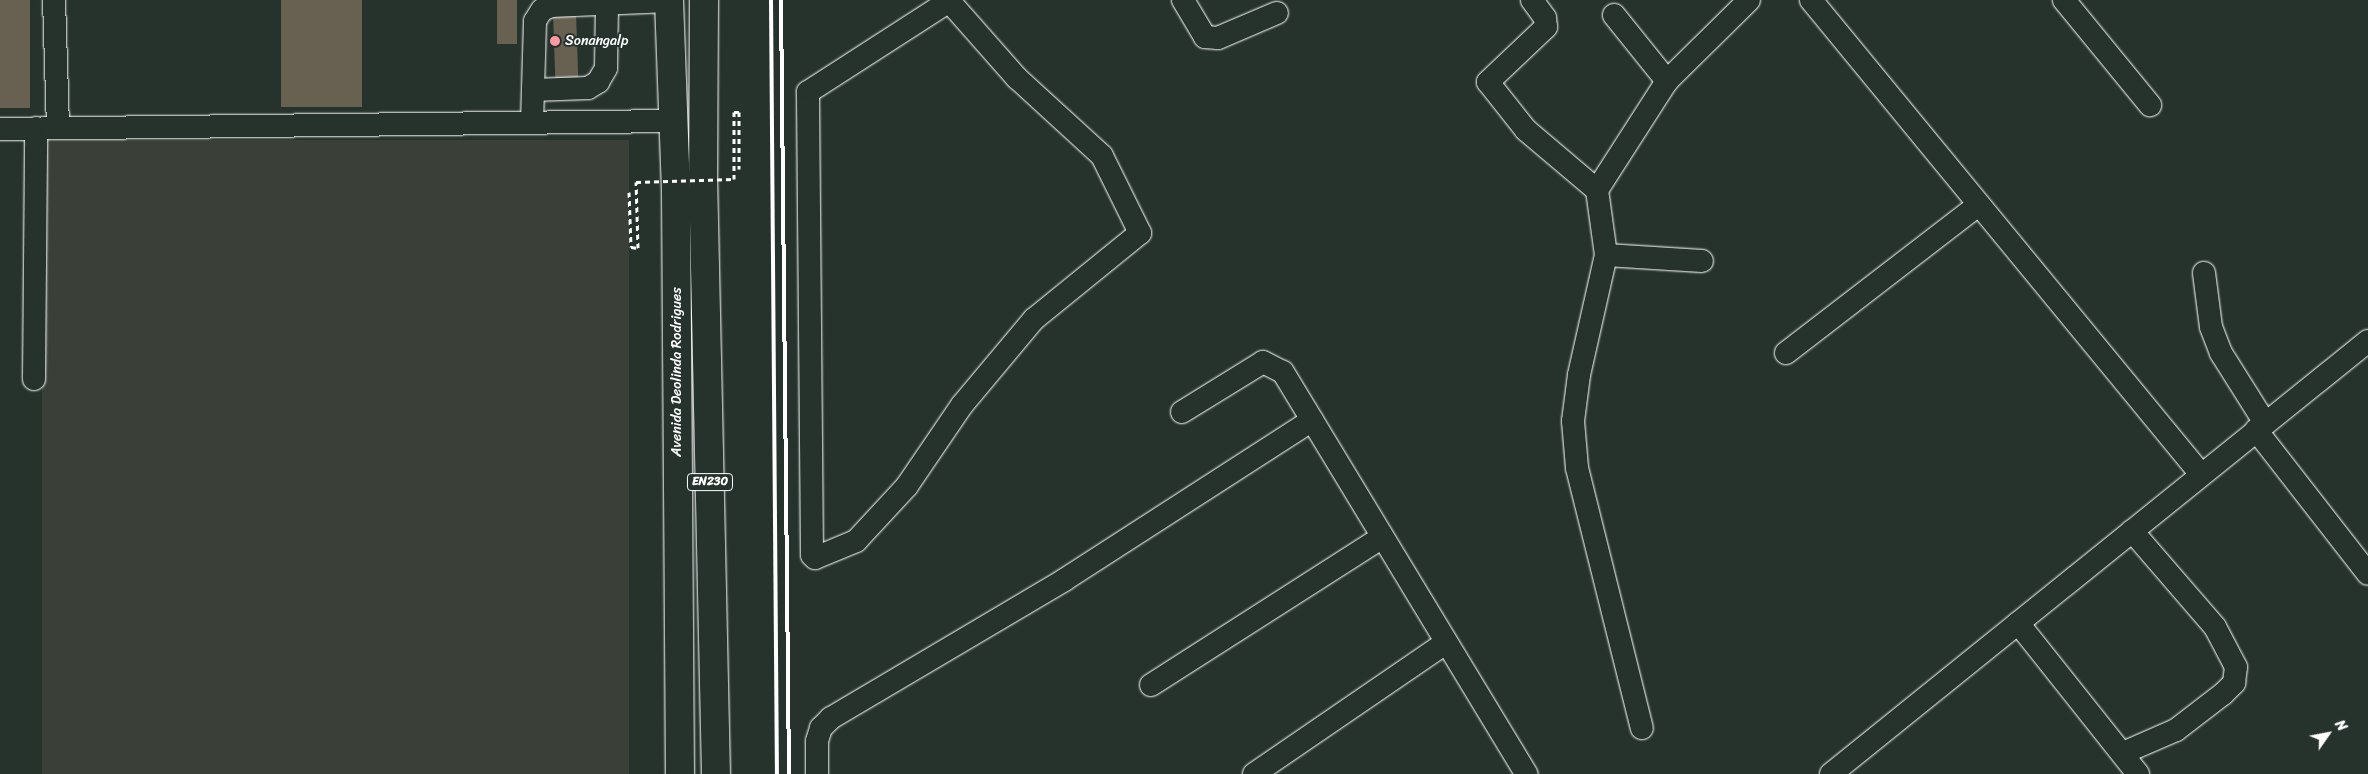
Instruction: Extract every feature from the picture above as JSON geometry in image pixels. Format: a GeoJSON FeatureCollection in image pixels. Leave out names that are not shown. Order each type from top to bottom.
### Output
{"type":"FeatureCollection","features":[{"type":"Feature","properties":{"kind":"highway","name":"Avenida Deolinda Rodrigues"},"geometry":{"type":"LineString","coordinates":[[669,0],[675,121],[680,774]]}},
{"type":"Feature","properties":{"kind":"highway","name":"Avenida Deolinda Rodrigues"},"geometry":{"type":"LineString","coordinates":[[704,0],[703,175],[716,774]]}},
{"type":"Feature","properties":{"kind":"street"},"geometry":{"type":"LineString","coordinates":[[34,379],[54,0]]}},
{"type":"Feature","properties":{"kind":"street"},"geometry":{"type":"LineString","coordinates":[[532,123],[535,21],[542,10],[551,6],[669,0]]}},
{"type":"Feature","properties":{"kind":"street"},"geometry":{"type":"LineString","coordinates":[[1183,0],[1205,37],[1218,38],[1277,13]]}},
{"type":"Feature","properties":{"kind":"street"},"geometry":{"type":"LineString","coordinates":[[1532,0],[1545,18],[1546,27],[1488,82],[1532,136],[1597,190]]}},
{"type":"Feature","properties":{"kind":"street"},"geometry":{"type":"LineString","coordinates":[[1642,728],[1577,468],[1573,421],[1579,375],[1606,255],[1597,190],[1667,81],[1749,0]]}},
{"type":"Feature","properties":{"kind":"street"},"geometry":{"type":"LineString","coordinates":[[1811,0],[2200,473]]}},
{"type":"Feature","properties":{"kind":"street"},"geometry":{"type":"LineString","coordinates":[[950,1],[1017,78],[1102,156],[1140,233],[1034,319],[962,405],[907,486],[856,541],[815,558],[812,556],[808,92],[950,1]]}},
{"type":"Feature","properties":{"kind":"street"},"geometry":{"type":"LineString","coordinates":[[2072,2],[2150,105]]}},
{"type":"Feature","properties":{"kind":"street"},"geometry":{"type":"LineString","coordinates":[[533,90],[588,88],[598,82],[606,68],[607,3]]}},
{"type":"Feature","properties":{"kind":"street"},"geometry":{"type":"LineString","coordinates":[[1614,15],[1667,81]]}},
{"type":"Feature","properties":{"kind":"street"},"geometry":{"type":"LineString","coordinates":[[0,129],[675,121]]}},
{"type":"Feature","properties":{"kind":"street"},"geometry":{"type":"LineString","coordinates":[[1786,353],[1978,205]]}},
{"type":"Feature","properties":{"kind":"street"},"geometry":{"type":"LineString","coordinates":[[1606,255],[1702,261]]}},
{"type":"Feature","properties":{"kind":"street"},"geometry":{"type":"LineString","coordinates":[[2204,273],[2211,327],[2221,353],[2260,426],[2368,574]]}},
{"type":"Feature","properties":{"kind":"street"},"geometry":{"type":"LineString","coordinates":[[1831,774],[2132,531],[2200,473],[2368,341]]}},
{"type":"Feature","properties":{"kind":"street"},"geometry":{"type":"LineString","coordinates":[[1182,412],[1263,362],[1283,372],[1444,644],[1526,774]]}},
{"type":"Feature","properties":{"kind":"street"},"geometry":{"type":"LineString","coordinates":[[818,774],[817,741],[820,728],[831,718],[1064,580],[1312,420]]}},
{"type":"Feature","properties":{"kind":"street"},"geometry":{"type":"LineString","coordinates":[[2123,753],[2176,730],[2223,694],[2234,683],[2236,666],[2215,627],[2132,531]]}},
{"type":"Feature","properties":{"kind":"street"},"geometry":{"type":"LineString","coordinates":[[1151,685],[1382,537]]}},
{"type":"Feature","properties":{"kind":"street"},"geometry":{"type":"LineString","coordinates":[[2018,623],[2138,774]]}},
{"type":"Feature","properties":{"kind":"street"},"geometry":{"type":"LineString","coordinates":[[1254,774],[1444,644]]}},
{"type":"Feature","properties":{"kind":"path"},"geometry":{"type":"LineString","coordinates":[[629,192],[631,248],[638,248],[636,182],[734,179],[734,112],[740,112],[739,169]]}},
{"type":"Feature","properties":{"kind":"shaded area"},"geometry":{"type":"Polygon","coordinates":[[[42,140],[629,140],[629,774],[42,774],[42,140]]]}},
{"type":"Feature","properties":{"kind":"building"},"geometry":{"type":"Polygon","coordinates":[[[0,0],[30,0],[30,108],[0,108],[0,0]]]}},
{"type":"Feature","properties":{"kind":"building"},"geometry":{"type":"Polygon","coordinates":[[[281,0],[362,0],[362,107],[281,107],[281,0]]]}},
{"type":"Feature","properties":{"kind":"building"},"geometry":{"type":"Polygon","coordinates":[[[497,0],[517,0],[517,44],[497,44],[497,0]]]}},
{"type":"Feature","properties":{"kind":"building"},"geometry":{"type":"Polygon","coordinates":[[[576,13],[578,81],[555,82],[553,14],[576,13]]]}},
{"type":"Feature","properties":{"kind":"railway"},"geometry":{"type":"LineString","coordinates":[[771,0],[777,774]]}},
{"type":"Feature","properties":{"kind":"railway"},"geometry":{"type":"LineString","coordinates":[[781,0],[789,774]]}},
{"type":"Feature","properties":{"kind":"place","name":"Sonangalp"},"geometry":{"type":"Point","coordinates":[555,41]}}]}
